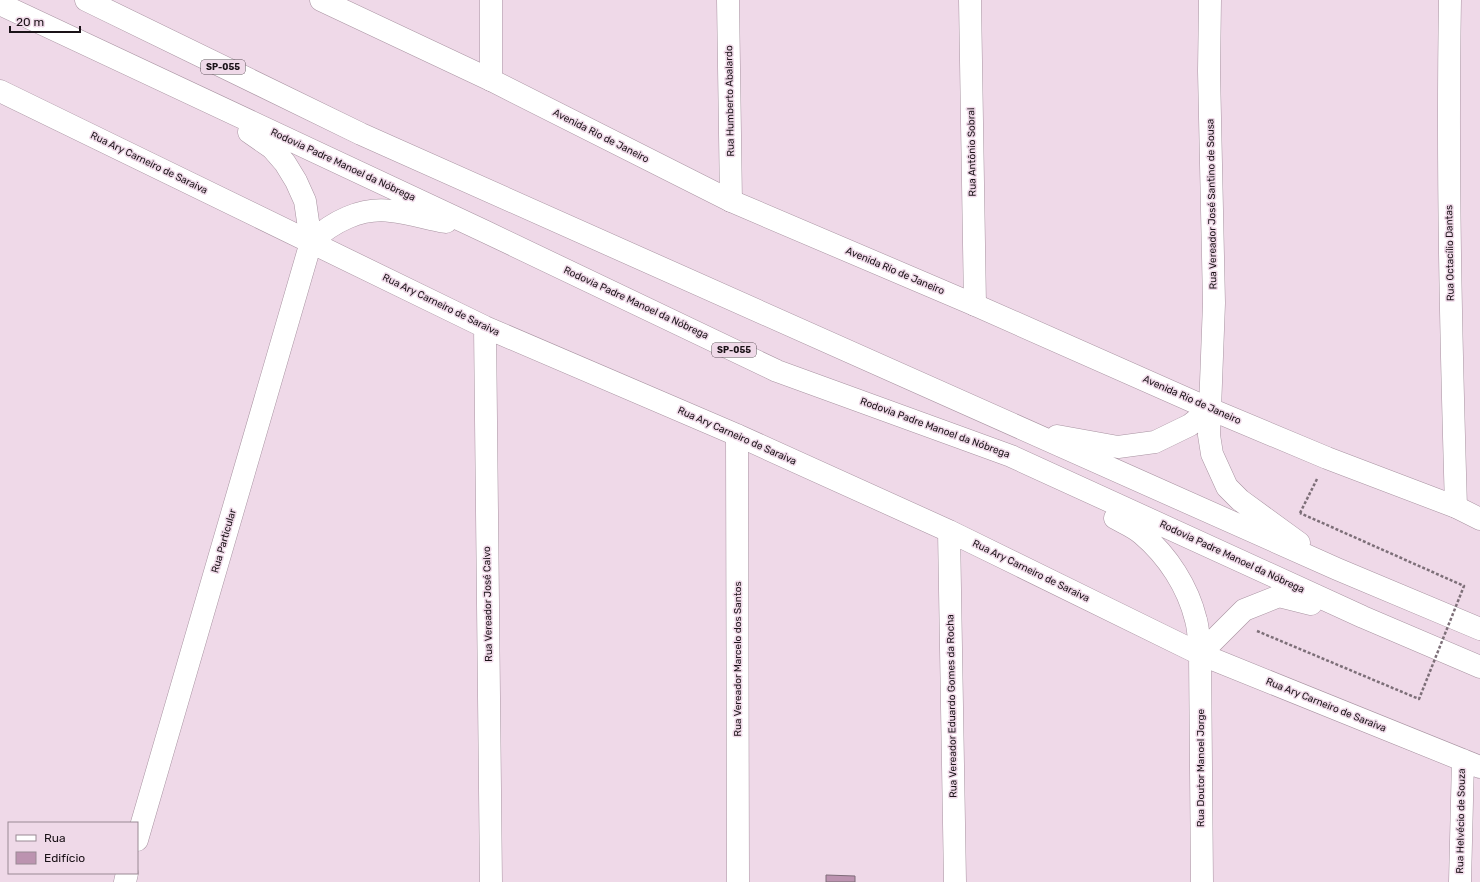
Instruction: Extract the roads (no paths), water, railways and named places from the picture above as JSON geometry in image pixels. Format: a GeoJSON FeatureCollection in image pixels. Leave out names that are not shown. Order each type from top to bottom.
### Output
{"type":"FeatureCollection","features":[{"type":"Feature","properties":{"kind":"main road","name":"SP-055"},"geometry":{"type":"LineString","coordinates":[[86,0],[361,134],[1336,570],[1480,629]]}},
{"type":"Feature","properties":{"kind":"main road","name":"Avenida Rio de Janeiro"},"geometry":{"type":"LineString","coordinates":[[321,0],[491,80],[731,201],[975,305],[1210,409],[1327,458],[1456,507],[1480,519]]}},
{"type":"Feature","properties":{"kind":"main road"},"geometry":{"type":"LineString","coordinates":[[491,0],[491,80]]}},
{"type":"Feature","properties":{"kind":"main road","name":"Rua Humberto Abalardo"},"geometry":{"type":"LineString","coordinates":[[728,0],[731,201]]}},
{"type":"Feature","properties":{"kind":"main road","name":"Rua Antônio Sobral"},"geometry":{"type":"LineString","coordinates":[[970,0],[975,305]]}},
{"type":"Feature","properties":{"kind":"main road","name":"Rua Vereador José Santino de Sousa"},"geometry":{"type":"LineString","coordinates":[[1210,0],[1209,71],[1214,303],[1210,409],[1212,454],[1228,487],[1240,500],[1336,570]]}},
{"type":"Feature","properties":{"kind":"main road","name":"Rua Octacílio Dantas"},"geometry":{"type":"LineString","coordinates":[[1450,0],[1448,92],[1450,298],[1456,507]]}},
{"type":"Feature","properties":{"kind":"main road","name":"Rodovia Padre Manoel da Nóbrega"},"geometry":{"type":"LineString","coordinates":[[0,4],[484,231],[777,371],[1011,456],[1363,617],[1480,666]]}},
{"type":"Feature","properties":{"kind":"main road"},"geometry":{"type":"LineString","coordinates":[[184,90],[272,148],[285,163],[296,181],[304,201],[311,242]]}},
{"type":"Feature","properties":{"kind":"main road","name":"Rua Ary Carneiro de Saraiva"},"geometry":{"type":"LineString","coordinates":[[0,91],[485,327],[737,435],[949,531],[1200,654],[1471,763]]}},
{"type":"Feature","properties":{"kind":"main road"},"geometry":{"type":"LineString","coordinates":[[311,242],[322,232],[348,216],[377,210],[392,211],[484,231]]}},
{"type":"Feature","properties":{"kind":"main road","name":"Rua Particular"},"geometry":{"type":"LineString","coordinates":[[138,837],[311,242]]}},
{"type":"Feature","properties":{"kind":"main road","name":"Rua Vereador José Calvo"},"geometry":{"type":"LineString","coordinates":[[485,327],[491,882]]}},
{"type":"Feature","properties":{"kind":"main road"},"geometry":{"type":"LineString","coordinates":[[1021,429],[1118,447],[1156,442],[1190,425],[1210,409]]}},
{"type":"Feature","properties":{"kind":"main road","name":"Rua Vereador Marcelo dos Santos"},"geometry":{"type":"LineString","coordinates":[[737,435],[738,882]]}},
{"type":"Feature","properties":{"kind":"main road","name":"Rua Doutor Manoel Jorge"},"geometry":{"type":"LineString","coordinates":[[1011,456],[1141,533],[1160,551],[1176,572],[1188,596],[1196,621],[1200,654],[1202,882]]}},
{"type":"Feature","properties":{"kind":"main road","name":"Rua Vereador Eduardo Gomes da Rocha"},"geometry":{"type":"LineString","coordinates":[[949,531],[955,882]]}},
{"type":"Feature","properties":{"kind":"main road"},"geometry":{"type":"LineString","coordinates":[[1200,654],[1244,610],[1279,596],[1363,617]]}},
{"type":"Feature","properties":{"kind":"main road","name":"Rua Helvécio de Souza"},"geometry":{"type":"LineString","coordinates":[[1460,882],[1471,763]]}}]}
